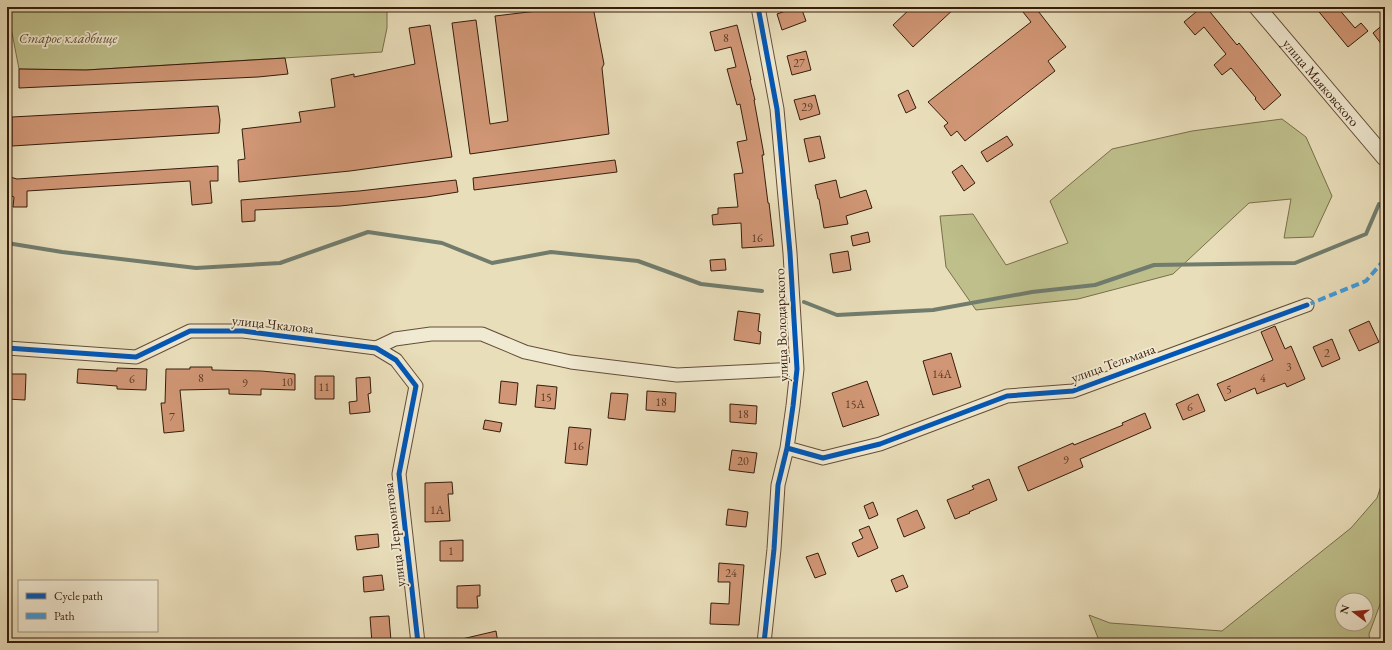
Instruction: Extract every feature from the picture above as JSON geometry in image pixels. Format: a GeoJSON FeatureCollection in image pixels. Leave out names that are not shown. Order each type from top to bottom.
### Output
{"type":"FeatureCollection","features":[{"type":"Feature","properties":{"kind":"street","name":"улица Володарского"},"geometry":{"type":"LineString","coordinates":[[758,7],[777,109],[790,252],[797,369],[787,448],[778,485],[774,549],[764,643]]}},
{"type":"Feature","properties":{"kind":"street","name":"улица Маяковского"},"geometry":{"type":"LineString","coordinates":[[1258,7],[1385,158]]}},
{"type":"Feature","properties":{"kind":"street","name":"улица Тельмана"},"geometry":{"type":"LineString","coordinates":[[787,448],[823,458],[880,444],[1007,396],[1073,391],[1307,305]]}},
{"type":"Feature","properties":{"kind":"street","name":"улица Чкалова"},"geometry":{"type":"LineString","coordinates":[[7,348],[136,357],[190,331],[243,331],[376,348],[396,360]]}},
{"type":"Feature","properties":{"kind":"street"},"geometry":{"type":"LineString","coordinates":[[376,348],[395,339],[431,334],[482,334],[525,352],[571,362],[677,375],[797,369]]}},
{"type":"Feature","properties":{"kind":"street","name":"улица Лермонтова"},"geometry":{"type":"LineString","coordinates":[[396,360],[416,386],[399,474],[418,643]]}},
{"type":"Feature","properties":{"kind":"green space","name":"Старое кладбище"},"geometry":{"type":"Polygon","coordinates":[[[7,7],[387,7],[387,28],[382,52],[86,70],[19,69],[7,7]]]}},
{"type":"Feature","properties":{"kind":"green space"},"geometry":{"type":"Polygon","coordinates":[[[1282,119],[1306,137],[1332,196],[1313,237],[1284,238],[1291,199],[1249,203],[1173,274],[1078,299],[976,310],[946,267],[940,216],[973,214],[1006,265],[1068,243],[1050,201],[1112,149],[1192,131],[1282,119]]]}},
{"type":"Feature","properties":{"kind":"green space"},"geometry":{"type":"Polygon","coordinates":[[[1385,474],[1385,591],[1374,621],[1374,592],[1334,592],[1334,632],[1370,632],[1370,643],[1100,643],[1089,615],[1110,623],[1222,631],[1351,528],[1377,498],[1385,474]]]}},
{"type":"Feature","properties":{"kind":"building"},"geometry":{"type":"Polygon","coordinates":[[[547,7],[593,7],[604,64],[602,68],[609,134],[470,154],[452,23],[476,20],[490,124],[508,121],[495,16],[537,11],[537,9],[547,7]]]}},
{"type":"Feature","properties":{"kind":"building"},"geometry":{"type":"Polygon","coordinates":[[[801,7],[806,21],[782,30],[777,14],[801,7]]]}},
{"type":"Feature","properties":{"kind":"building"},"geometry":{"type":"Polygon","coordinates":[[[912,7],[956,7],[913,47],[893,25],[912,7]]]}},
{"type":"Feature","properties":{"kind":"building"},"geometry":{"type":"Polygon","coordinates":[[[1019,7],[1035,7],[1066,47],[1048,61],[1055,71],[965,141],[957,131],[951,136],[944,126],[948,123],[928,102],[1031,22],[1019,7]]]}},
{"type":"Feature","properties":{"kind":"building"},"geometry":{"type":"Polygon","coordinates":[[[1202,7],[1206,7],[1237,45],[1239,43],[1281,95],[1264,110],[1231,68],[1222,75],[1214,65],[1226,54],[1204,27],[1195,35],[1184,22],[1202,7]]]}},
{"type":"Feature","properties":{"kind":"building"},"geometry":{"type":"Polygon","coordinates":[[[1315,7],[1337,7],[1355,28],[1361,23],[1368,31],[1348,47],[1315,7]]]}},
{"type":"Feature","properties":{"kind":"building"},"geometry":{"type":"Polygon","coordinates":[[[1385,23],[1385,49],[1373,33],[1385,23]]]}},
{"type":"Feature","properties":{"kind":"building"},"geometry":{"type":"Polygon","coordinates":[[[430,25],[452,157],[350,171],[239,182],[238,160],[245,159],[242,129],[301,122],[299,112],[335,107],[331,79],[354,74],[354,77],[415,64],[409,28],[430,25]]]}},
{"type":"Feature","properties":{"kind":"building"},"geometry":{"type":"Polygon","coordinates":[[[737,25],[755,100],[764,155],[762,155],[774,246],[742,248],[741,223],[713,225],[712,215],[718,214],[718,208],[738,207],[734,174],[743,173],[737,142],[747,140],[740,104],[737,105],[727,69],[736,67],[731,47],[715,51],[710,32],[737,25]]]}},
{"type":"Feature","properties":{"kind":"building"},"geometry":{"type":"Polygon","coordinates":[[[806,51],[811,70],[792,75],[787,56],[806,51]]]}},
{"type":"Feature","properties":{"kind":"building"},"geometry":{"type":"Polygon","coordinates":[[[285,58],[288,74],[258,77],[19,88],[19,69],[86,70],[285,58]]]}},
{"type":"Feature","properties":{"kind":"building"},"geometry":{"type":"Polygon","coordinates":[[[908,90],[916,108],[906,113],[898,95],[908,90]]]}},
{"type":"Feature","properties":{"kind":"building"},"geometry":{"type":"Polygon","coordinates":[[[815,95],[820,114],[800,120],[794,100],[815,95]]]}},
{"type":"Feature","properties":{"kind":"building"},"geometry":{"type":"Polygon","coordinates":[[[218,106],[220,120],[219,133],[12,146],[12,117],[218,106]]]}},
{"type":"Feature","properties":{"kind":"building"},"geometry":{"type":"Polygon","coordinates":[[[820,136],[825,158],[809,162],[804,139],[820,136]]]}},
{"type":"Feature","properties":{"kind":"building"},"geometry":{"type":"Polygon","coordinates":[[[1007,136],[1013,145],[987,162],[981,152],[1007,136]]]}},
{"type":"Feature","properties":{"kind":"building"},"geometry":{"type":"Polygon","coordinates":[[[615,160],[617,172],[474,190],[473,178],[615,160]]]}},
{"type":"Feature","properties":{"kind":"building"},"geometry":{"type":"Polygon","coordinates":[[[962,165],[975,183],[964,191],[952,172],[962,165]]]}},
{"type":"Feature","properties":{"kind":"building"},"geometry":{"type":"Polygon","coordinates":[[[218,166],[218,181],[210,181],[212,203],[192,205],[190,181],[27,191],[27,207],[13,207],[14,197],[7,194],[7,176],[17,179],[218,166]]]}},
{"type":"Feature","properties":{"kind":"building"},"geometry":{"type":"Polygon","coordinates":[[[456,180],[458,192],[340,206],[255,210],[255,221],[242,222],[241,200],[359,191],[456,180]]]}},
{"type":"Feature","properties":{"kind":"building"},"geometry":{"type":"Polygon","coordinates":[[[836,180],[840,198],[866,190],[872,208],[846,216],[848,224],[824,228],[815,185],[836,180]]]}},
{"type":"Feature","properties":{"kind":"building"},"geometry":{"type":"Polygon","coordinates":[[[868,232],[870,242],[853,246],[851,236],[868,232]]]}},
{"type":"Feature","properties":{"kind":"building"},"geometry":{"type":"Polygon","coordinates":[[[848,251],[851,270],[833,273],[830,254],[848,251]]]}},
{"type":"Feature","properties":{"kind":"building"},"geometry":{"type":"Polygon","coordinates":[[[725,259],[726,270],[711,271],[710,260],[725,259]]]}},
{"type":"Feature","properties":{"kind":"building"},"geometry":{"type":"Polygon","coordinates":[[[738,311],[760,314],[758,331],[761,332],[760,344],[734,340],[738,311]]]}},
{"type":"Feature","properties":{"kind":"building"},"geometry":{"type":"Polygon","coordinates":[[[1369,321],[1379,342],[1359,351],[1349,330],[1369,321]]]}},
{"type":"Feature","properties":{"kind":"building"},"geometry":{"type":"Polygon","coordinates":[[[1275,326],[1285,349],[1291,346],[1305,379],[1287,387],[1285,383],[1257,394],[1255,388],[1225,401],[1217,384],[1273,360],[1261,332],[1275,326]]]}},
{"type":"Feature","properties":{"kind":"building"},"geometry":{"type":"Polygon","coordinates":[[[1332,339],[1340,359],[1322,367],[1313,347],[1332,339]]]}},
{"type":"Feature","properties":{"kind":"building"},"geometry":{"type":"Polygon","coordinates":[[[951,353],[961,387],[933,395],[923,361],[951,353]]]}},
{"type":"Feature","properties":{"kind":"building"},"geometry":{"type":"Polygon","coordinates":[[[190,367],[212,367],[212,370],[261,371],[295,374],[295,390],[261,389],[261,395],[229,394],[229,389],[180,390],[184,431],[164,433],[161,403],[165,403],[166,369],[190,369],[190,367]]]}},
{"type":"Feature","properties":{"kind":"building"},"geometry":{"type":"Polygon","coordinates":[[[117,368],[147,369],[146,390],[117,389],[117,386],[77,383],[78,369],[117,371],[117,368]]]}},
{"type":"Feature","properties":{"kind":"building"},"geometry":{"type":"Polygon","coordinates":[[[7,374],[26,374],[25,400],[7,399],[7,374]]]}},
{"type":"Feature","properties":{"kind":"building"},"geometry":{"type":"Polygon","coordinates":[[[315,376],[334,376],[334,399],[315,399],[315,376]]]}},
{"type":"Feature","properties":{"kind":"building"},"geometry":{"type":"Polygon","coordinates":[[[370,377],[371,393],[368,394],[370,412],[350,414],[349,402],[357,401],[356,378],[370,377]]]}},
{"type":"Feature","properties":{"kind":"building"},"geometry":{"type":"Polygon","coordinates":[[[501,381],[518,383],[516,405],[499,403],[501,381]]]}},
{"type":"Feature","properties":{"kind":"building"},"geometry":{"type":"Polygon","coordinates":[[[867,381],[879,415],[843,427],[832,393],[867,381]]]}},
{"type":"Feature","properties":{"kind":"building"},"geometry":{"type":"Polygon","coordinates":[[[537,385],[557,387],[555,409],[535,407],[537,385]]]}},
{"type":"Feature","properties":{"kind":"building"},"geometry":{"type":"Polygon","coordinates":[[[647,391],[676,393],[675,412],[646,410],[647,391]]]}},
{"type":"Feature","properties":{"kind":"building"},"geometry":{"type":"Polygon","coordinates":[[[611,393],[628,394],[625,420],[608,418],[611,393]]]}},
{"type":"Feature","properties":{"kind":"building"},"geometry":{"type":"Polygon","coordinates":[[[1198,394],[1205,411],[1183,420],[1176,404],[1198,394]]]}},
{"type":"Feature","properties":{"kind":"building"},"geometry":{"type":"Polygon","coordinates":[[[730,404],[757,406],[756,424],[730,422],[730,404]]]}},
{"type":"Feature","properties":{"kind":"building"},"geometry":{"type":"Polygon","coordinates":[[[1145,413],[1151,428],[1080,459],[1083,467],[1028,491],[1018,467],[1073,443],[1074,445],[1123,425],[1122,423],[1145,413]]]}},
{"type":"Feature","properties":{"kind":"building"},"geometry":{"type":"Polygon","coordinates":[[[485,420],[502,423],[500,432],[483,429],[485,420]]]}},
{"type":"Feature","properties":{"kind":"building"},"geometry":{"type":"Polygon","coordinates":[[[569,427],[591,429],[587,465],[565,463],[569,427]]]}},
{"type":"Feature","properties":{"kind":"building"},"geometry":{"type":"Polygon","coordinates":[[[732,450],[757,453],[754,473],[729,470],[732,450]]]}},
{"type":"Feature","properties":{"kind":"building"},"geometry":{"type":"Polygon","coordinates":[[[989,479],[997,500],[955,519],[947,500],[974,489],[972,486],[989,479]]]}},
{"type":"Feature","properties":{"kind":"building"},"geometry":{"type":"Polygon","coordinates":[[[452,482],[453,494],[448,494],[450,521],[425,522],[425,483],[452,482]]]}},
{"type":"Feature","properties":{"kind":"building"},"geometry":{"type":"Polygon","coordinates":[[[873,502],[878,515],[869,519],[864,506],[873,502]]]}},
{"type":"Feature","properties":{"kind":"building"},"geometry":{"type":"Polygon","coordinates":[[[728,509],[748,512],[746,527],[726,525],[728,509]]]}},
{"type":"Feature","properties":{"kind":"building"},"geometry":{"type":"Polygon","coordinates":[[[917,510],[925,528],[904,537],[897,519],[917,510]]]}},
{"type":"Feature","properties":{"kind":"building"},"geometry":{"type":"Polygon","coordinates":[[[869,526],[878,548],[858,557],[852,543],[863,538],[859,530],[869,526]]]}},
{"type":"Feature","properties":{"kind":"building"},"geometry":{"type":"Polygon","coordinates":[[[378,534],[379,547],[357,550],[355,536],[378,534]]]}},
{"type":"Feature","properties":{"kind":"building"},"geometry":{"type":"Polygon","coordinates":[[[463,540],[463,561],[440,561],[440,541],[463,540]]]}},
{"type":"Feature","properties":{"kind":"building"},"geometry":{"type":"Polygon","coordinates":[[[818,553],[826,574],[815,578],[806,557],[818,553]]]}},
{"type":"Feature","properties":{"kind":"building"},"geometry":{"type":"Polygon","coordinates":[[[719,563],[744,565],[739,625],[710,624],[711,603],[729,604],[730,582],[718,582],[719,563]]]}},
{"type":"Feature","properties":{"kind":"building"},"geometry":{"type":"Polygon","coordinates":[[[382,575],[384,590],[364,592],[363,577],[382,575]]]}},
{"type":"Feature","properties":{"kind":"building"},"geometry":{"type":"Polygon","coordinates":[[[903,575],[908,587],[896,592],[891,580],[903,575]]]}},
{"type":"Feature","properties":{"kind":"building"},"geometry":{"type":"Polygon","coordinates":[[[480,585],[480,596],[477,596],[478,608],[457,608],[457,586],[480,585]]]}},
{"type":"Feature","properties":{"kind":"building"},"geometry":{"type":"Polygon","coordinates":[[[389,616],[391,641],[372,643],[370,617],[389,616]]]}},
{"type":"Feature","properties":{"kind":"building"},"geometry":{"type":"Polygon","coordinates":[[[496,631],[498,643],[462,643],[462,639],[496,631]]]}},
{"type":"Feature","properties":{"kind":"waterway"},"geometry":{"type":"LineString","coordinates":[[804,302],[837,315],[933,310],[1032,292],[1095,285],[1154,265],[1295,263],[1366,234],[1379,204]]}},
{"type":"Feature","properties":{"kind":"waterway"},"geometry":{"type":"LineString","coordinates":[[7,243],[62,252],[196,268],[280,263],[368,232],[442,243],[492,263],[551,252],[638,261],[701,284],[762,291]]}},
{"type":"Feature","properties":{"kind":"marked path"},"geometry":{"type":"LineString","coordinates":[[1307,305],[1366,281],[1385,259]]}},
{"type":"Feature","properties":{"kind":"cycle path"},"geometry":{"type":"LineString","coordinates":[[758,7],[777,109],[790,253],[797,369],[787,448],[778,485],[774,549],[764,643]]}},
{"type":"Feature","properties":{"kind":"cycle path"},"geometry":{"type":"LineString","coordinates":[[787,448],[823,458],[880,444],[1007,396],[1073,391],[1307,305]]}},
{"type":"Feature","properties":{"kind":"cycle path"},"geometry":{"type":"LineString","coordinates":[[7,348],[136,357],[190,331],[243,331],[376,348],[396,360],[416,386],[399,474],[418,643]]}}]}
